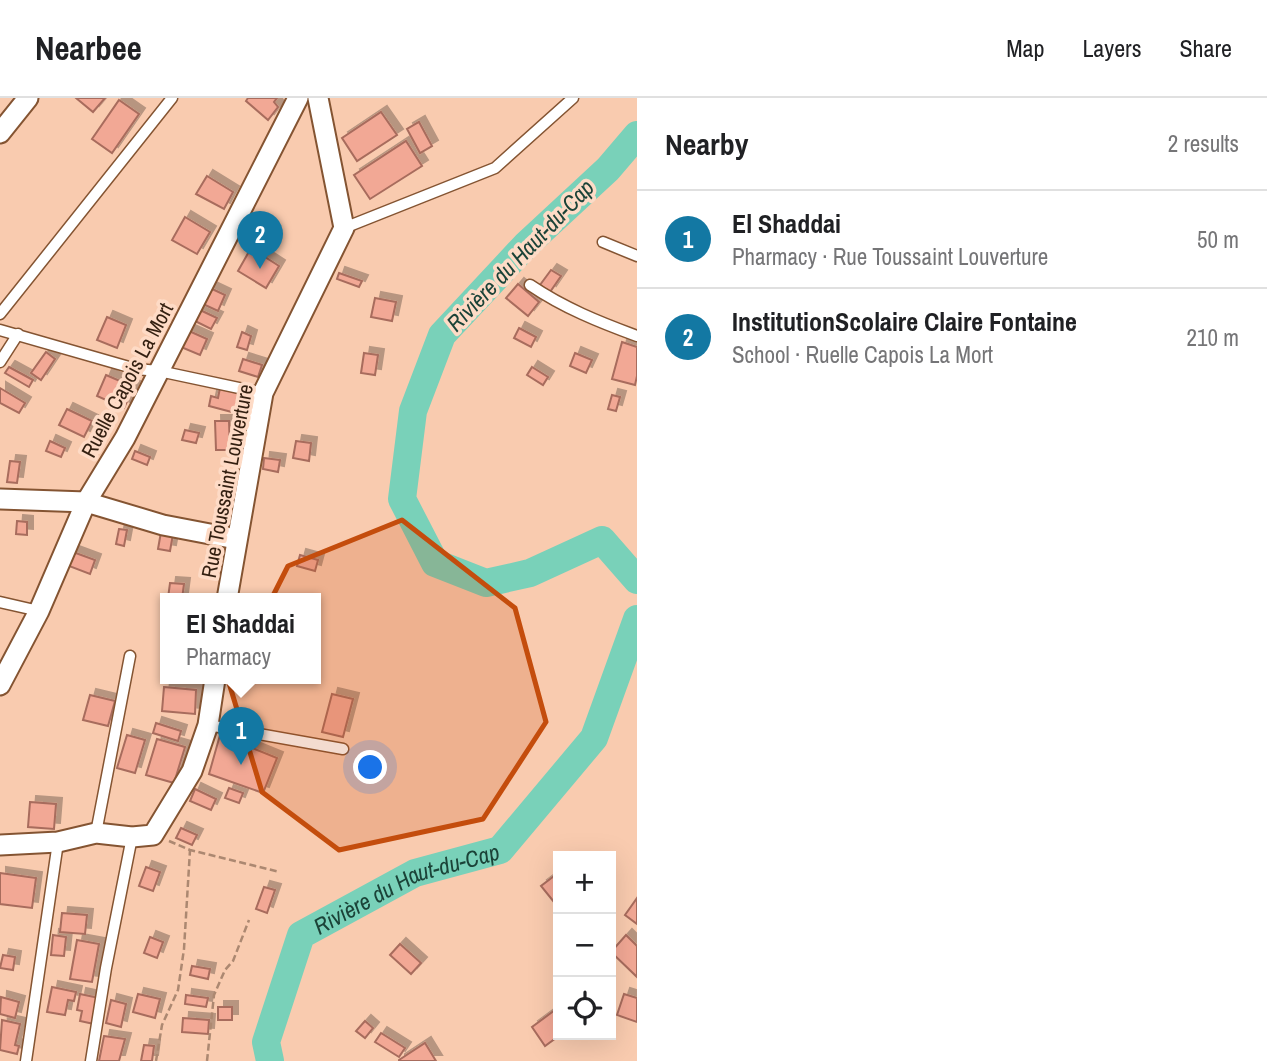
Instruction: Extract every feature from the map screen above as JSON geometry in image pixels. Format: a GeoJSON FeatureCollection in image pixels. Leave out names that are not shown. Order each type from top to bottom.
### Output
{"type":"FeatureCollection","features":[{"type":"Feature","properties":{"kind":"street","name":"Ruelle Capois La Mort"},"geometry":{"type":"LineString","coordinates":[[0,685],[39,611],[86,502],[125,438],[298,98]]}},
{"type":"Feature","properties":{"kind":"street"},"geometry":{"type":"LineString","coordinates":[[318,98],[344,228]]}},
{"type":"Feature","properties":{"kind":"street"},"geometry":{"type":"LineString","coordinates":[[0,134],[17,102]]}},
{"type":"Feature","properties":{"kind":"street","name":"Rue Toussaint Louverture"},"geometry":{"type":"LineString","coordinates":[[228,593],[263,393],[344,228]]}},
{"type":"Feature","properties":{"kind":"street"},"geometry":{"type":"LineString","coordinates":[[0,499],[86,502],[163,525],[236,538]]}},
{"type":"Feature","properties":{"kind":"street"},"geometry":{"type":"LineString","coordinates":[[0,845],[58,842],[96,833],[132,837],[153,835],[192,771],[208,725],[214,684]]}},
{"type":"Feature","properties":{"kind":"lane"},"geometry":{"type":"LineString","coordinates":[[0,314],[172,98]]}},
{"type":"Feature","properties":{"kind":"lane"},"geometry":{"type":"LineString","coordinates":[[344,228],[495,168],[573,98]]}},
{"type":"Feature","properties":{"kind":"lane"},"geometry":{"type":"LineString","coordinates":[[603,242],[637,256]]}},
{"type":"Feature","properties":{"kind":"lane"},"geometry":{"type":"LineString","coordinates":[[530,285],[591,320],[637,336]]}},
{"type":"Feature","properties":{"kind":"lane"},"geometry":{"type":"LineString","coordinates":[[0,330],[136,369],[159,371],[263,393]]}},
{"type":"Feature","properties":{"kind":"lane"},"geometry":{"type":"LineString","coordinates":[[0,362],[18,334]]}},
{"type":"Feature","properties":{"kind":"lane"},"geometry":{"type":"LineString","coordinates":[[0,602],[39,611]]}},
{"type":"Feature","properties":{"kind":"lane"},"geometry":{"type":"LineString","coordinates":[[96,833],[130,656]]}},
{"type":"Feature","properties":{"kind":"lane"},"geometry":{"type":"LineString","coordinates":[[208,725],[343,749]]}},
{"type":"Feature","properties":{"kind":"lane"},"geometry":{"type":"LineString","coordinates":[[91,1061],[132,837]]}},
{"type":"Feature","properties":{"kind":"lane"},"geometry":{"type":"LineString","coordinates":[[26,1061],[58,842]]}},
{"type":"Feature","properties":{"kind":"path"},"geometry":{"type":"LineString","coordinates":[[153,835],[190,850],[280,872]]}},
{"type":"Feature","properties":{"kind":"path"},"geometry":{"type":"LineString","coordinates":[[156,1061],[162,1025],[178,990],[190,850]]}},
{"type":"Feature","properties":{"kind":"path"},"geometry":{"type":"LineString","coordinates":[[207,1061],[214,995],[225,970],[233,961],[249,920]]}},
{"type":"Feature","properties":{"kind":"highlighted area"},"geometry":{"type":"Polygon","coordinates":[[[402,520],[515,608],[546,722],[483,819],[339,850],[262,792],[229,683],[288,566],[402,520]]]}},
{"type":"Feature","properties":{"kind":"building"},"geometry":{"type":"Polygon","coordinates":[[[76,98],[105,98],[93,112],[76,98]]]}},
{"type":"Feature","properties":{"kind":"building"},"geometry":{"type":"Polygon","coordinates":[[[248,98],[277,98],[274,102],[278,107],[268,120],[246,101],[248,98]]]}},
{"type":"Feature","properties":{"kind":"building"},"geometry":{"type":"Polygon","coordinates":[[[119,100],[139,114],[112,153],[92,139],[119,100]]]}},
{"type":"Feature","properties":{"kind":"building"},"geometry":{"type":"Polygon","coordinates":[[[381,112],[397,135],[357,161],[342,138],[381,112]]]}},
{"type":"Feature","properties":{"kind":"building"},"geometry":{"type":"Polygon","coordinates":[[[419,122],[432,146],[420,153],[407,129],[419,122]]]}},
{"type":"Feature","properties":{"kind":"building"},"geometry":{"type":"Polygon","coordinates":[[[406,141],[422,166],[370,199],[354,175],[406,141]]]}},
{"type":"Feature","properties":{"kind":"building"},"geometry":{"type":"Polygon","coordinates":[[[207,176],[233,192],[224,209],[196,194],[207,176]]]}},
{"type":"Feature","properties":{"kind":"building"},"geometry":{"type":"Polygon","coordinates":[[[185,217],[210,232],[197,254],[172,240],[185,217]]]}},
{"type":"Feature","properties":{"kind":"building"},"geometry":{"type":"Polygon","coordinates":[[[251,248],[279,266],[266,288],[238,271],[251,248]]]}},
{"type":"Feature","properties":{"kind":"building"},"geometry":{"type":"Polygon","coordinates":[[[551,270],[561,276],[550,292],[540,285],[551,270]]]}},
{"type":"Feature","properties":{"kind":"building"},"geometry":{"type":"Polygon","coordinates":[[[339,273],[362,281],[359,287],[337,279],[339,273]]]}},
{"type":"Feature","properties":{"kind":"building"},"geometry":{"type":"Polygon","coordinates":[[[518,284],[539,302],[528,316],[506,298],[518,284]]]}},
{"type":"Feature","properties":{"kind":"building"},"geometry":{"type":"Polygon","coordinates":[[[210,288],[225,295],[218,311],[203,304],[210,288]]]}},
{"type":"Feature","properties":{"kind":"building"},"geometry":{"type":"Polygon","coordinates":[[[375,298],[396,302],[392,321],[371,317],[375,298]]]}},
{"type":"Feature","properties":{"kind":"building"},"geometry":{"type":"Polygon","coordinates":[[[200,310],[217,318],[211,329],[195,321],[200,310]]]}},
{"type":"Feature","properties":{"kind":"building"},"geometry":{"type":"Polygon","coordinates":[[[107,317],[126,325],[117,348],[97,340],[107,317]]]}},
{"type":"Feature","properties":{"kind":"building"},"geometry":{"type":"Polygon","coordinates":[[[519,328],[536,337],[531,347],[514,338],[519,328]]]}},
{"type":"Feature","properties":{"kind":"building"},"geometry":{"type":"Polygon","coordinates":[[[189,331],[207,339],[200,355],[181,347],[189,331]]]}},
{"type":"Feature","properties":{"kind":"building"},"geometry":{"type":"Polygon","coordinates":[[[242,332],[251,336],[247,350],[237,347],[242,332]]]}},
{"type":"Feature","properties":{"kind":"building"},"geometry":{"type":"Polygon","coordinates":[[[622,342],[637,347],[635,385],[612,379],[622,342]]]}},
{"type":"Feature","properties":{"kind":"building"},"geometry":{"type":"Polygon","coordinates":[[[46,352],[55,359],[41,380],[31,373],[46,352]]]}},
{"type":"Feature","properties":{"kind":"building"},"geometry":{"type":"Polygon","coordinates":[[[364,353],[378,355],[375,375],[361,373],[364,353]]]}},
{"type":"Feature","properties":{"kind":"building"},"geometry":{"type":"Polygon","coordinates":[[[575,353],[592,360],[586,373],[570,366],[575,353]]]}},
{"type":"Feature","properties":{"kind":"building"},"geometry":{"type":"Polygon","coordinates":[[[243,359],[262,365],[258,377],[239,371],[243,359]]]}},
{"type":"Feature","properties":{"kind":"building"},"geometry":{"type":"Polygon","coordinates":[[[9,367],[33,380],[29,387],[5,373],[9,367]]]}},
{"type":"Feature","properties":{"kind":"building"},"geometry":{"type":"Polygon","coordinates":[[[532,367],[548,377],[543,385],[527,375],[532,367]]]}},
{"type":"Feature","properties":{"kind":"building"},"geometry":{"type":"Polygon","coordinates":[[[106,375],[134,387],[124,408],[97,396],[106,375]]]}},
{"type":"Feature","properties":{"kind":"building"},"geometry":{"type":"Polygon","coordinates":[[[0,388],[25,403],[19,413],[0,403],[0,388]]]}},
{"type":"Feature","properties":{"kind":"building"},"geometry":{"type":"Polygon","coordinates":[[[220,388],[248,396],[243,415],[209,406],[211,396],[218,398],[220,388]]]}},
{"type":"Feature","properties":{"kind":"building"},"geometry":{"type":"Polygon","coordinates":[[[612,395],[620,397],[616,411],[608,409],[612,395]]]}},
{"type":"Feature","properties":{"kind":"building"},"geometry":{"type":"Polygon","coordinates":[[[67,409],[92,421],[84,437],[59,425],[67,409]]]}},
{"type":"Feature","properties":{"kind":"building"},"geometry":{"type":"Polygon","coordinates":[[[215,421],[229,421],[230,450],[216,450],[215,421]]]}},
{"type":"Feature","properties":{"kind":"building"},"geometry":{"type":"Polygon","coordinates":[[[185,430],[199,433],[196,443],[182,440],[185,430]]]}},
{"type":"Feature","properties":{"kind":"building"},"geometry":{"type":"Polygon","coordinates":[[[50,441],[65,448],[61,457],[46,451],[50,441]]]}},
{"type":"Feature","properties":{"kind":"building"},"geometry":{"type":"Polygon","coordinates":[[[296,441],[311,443],[309,461],[293,458],[296,441]]]}},
{"type":"Feature","properties":{"kind":"building"},"geometry":{"type":"Polygon","coordinates":[[[135,451],[150,457],[147,465],[132,459],[135,451]]]}},
{"type":"Feature","properties":{"kind":"building"},"geometry":{"type":"Polygon","coordinates":[[[264,458],[280,460],[278,472],[263,469],[264,458]]]}},
{"type":"Feature","properties":{"kind":"building"},"geometry":{"type":"Polygon","coordinates":[[[10,461],[20,462],[17,483],[7,482],[10,461]]]}},
{"type":"Feature","properties":{"kind":"building"},"geometry":{"type":"Polygon","coordinates":[[[218,501],[237,505],[232,528],[213,525],[218,501]]]}},
{"type":"Feature","properties":{"kind":"building"},"geometry":{"type":"Polygon","coordinates":[[[17,521],[27,522],[27,535],[16,534],[17,521]]]}},
{"type":"Feature","properties":{"kind":"building"},"geometry":{"type":"Polygon","coordinates":[[[119,529],[127,530],[124,546],[116,544],[119,529]]]}},
{"type":"Feature","properties":{"kind":"building"},"geometry":{"type":"Polygon","coordinates":[[[161,532],[173,534],[170,551],[158,549],[161,532]]]}},
{"type":"Feature","properties":{"kind":"building"},"geometry":{"type":"Polygon","coordinates":[[[73,552],[95,560],[90,574],[69,566],[73,552]]]}},
{"type":"Feature","properties":{"kind":"building"},"geometry":{"type":"Polygon","coordinates":[[[300,555],[318,560],[315,571],[297,566],[300,555]]]}},
{"type":"Feature","properties":{"kind":"building"},"geometry":{"type":"Polygon","coordinates":[[[170,583],[184,584],[183,593],[169,593],[170,583]]]}},
{"type":"Feature","properties":{"kind":"building"},"geometry":{"type":"Polygon","coordinates":[[[164,687],[196,690],[195,714],[162,711],[164,687]]]}},
{"type":"Feature","properties":{"kind":"building"},"geometry":{"type":"Polygon","coordinates":[[[332,694],[353,699],[343,737],[322,732],[332,694]]]}},
{"type":"Feature","properties":{"kind":"building"},"geometry":{"type":"Polygon","coordinates":[[[90,695],[115,701],[108,726],[83,720],[90,695]]]}},
{"type":"Feature","properties":{"kind":"building"},"geometry":{"type":"Polygon","coordinates":[[[156,723],[181,731],[178,741],[153,733],[156,723]]]}},
{"type":"Feature","properties":{"kind":"building"},"geometry":{"type":"Polygon","coordinates":[[[127,735],[145,740],[135,773],[117,768],[127,735]]]}},
{"type":"Feature","properties":{"kind":"building"},"geometry":{"type":"Polygon","coordinates":[[[220,735],[277,758],[263,793],[209,774],[220,735]]]}},
{"type":"Feature","properties":{"kind":"building"},"geometry":{"type":"Polygon","coordinates":[[[157,739],[185,747],[174,783],[146,775],[157,739]]]}},
{"type":"Feature","properties":{"kind":"building"},"geometry":{"type":"Polygon","coordinates":[[[229,788],[243,793],[239,803],[225,798],[229,788]]]}},
{"type":"Feature","properties":{"kind":"building"},"geometry":{"type":"Polygon","coordinates":[[[195,789],[216,799],[211,810],[190,801],[195,789]]]}},
{"type":"Feature","properties":{"kind":"building"},"geometry":{"type":"Polygon","coordinates":[[[30,802],[56,804],[54,829],[28,827],[30,802]]]}},
{"type":"Feature","properties":{"kind":"building"},"geometry":{"type":"Polygon","coordinates":[[[181,828],[197,835],[192,845],[176,838],[181,828]]]}},
{"type":"Feature","properties":{"kind":"building"},"geometry":{"type":"Polygon","coordinates":[[[146,867],[160,872],[153,891],[139,886],[146,867]]]}},
{"type":"Feature","properties":{"kind":"building"},"geometry":{"type":"Polygon","coordinates":[[[0,873],[36,878],[32,908],[0,904],[0,873]]]}},
{"type":"Feature","properties":{"kind":"building"},"geometry":{"type":"Polygon","coordinates":[[[553,877],[553,901],[541,886],[553,877]]]}},
{"type":"Feature","properties":{"kind":"building"},"geometry":{"type":"Polygon","coordinates":[[[264,887],[275,890],[267,913],[256,909],[264,887]]]}},
{"type":"Feature","properties":{"kind":"building"},"geometry":{"type":"Polygon","coordinates":[[[637,898],[637,924],[625,915],[637,898]]]}},
{"type":"Feature","properties":{"kind":"building"},"geometry":{"type":"Polygon","coordinates":[[[62,913],[87,915],[85,934],[60,932],[62,913]]]}},
{"type":"Feature","properties":{"kind":"building"},"geometry":{"type":"Polygon","coordinates":[[[53,935],[66,937],[64,956],[51,955],[53,935]]]}},
{"type":"Feature","properties":{"kind":"building"},"geometry":{"type":"Polygon","coordinates":[[[626,935],[637,946],[637,977],[616,957],[616,946],[626,935]]]}},
{"type":"Feature","properties":{"kind":"building"},"geometry":{"type":"Polygon","coordinates":[[[150,937],[163,942],[157,958],[144,953],[150,937]]]}},
{"type":"Feature","properties":{"kind":"building"},"geometry":{"type":"Polygon","coordinates":[[[77,940],[99,944],[92,982],[70,979],[77,940]]]}},
{"type":"Feature","properties":{"kind":"building"},"geometry":{"type":"Polygon","coordinates":[[[400,944],[421,963],[411,974],[390,955],[400,944]]]}},
{"type":"Feature","properties":{"kind":"building"},"geometry":{"type":"Polygon","coordinates":[[[3,955],[15,957],[13,970],[0,968],[3,955]]]}},
{"type":"Feature","properties":{"kind":"building"},"geometry":{"type":"Polygon","coordinates":[[[192,966],[210,969],[208,979],[190,975],[192,966]]]}},
{"type":"Feature","properties":{"kind":"building"},"geometry":{"type":"Polygon","coordinates":[[[52,987],[76,992],[74,1001],[68,1000],[65,1015],[47,1012],[52,987]]]}},
{"type":"Feature","properties":{"kind":"building"},"geometry":{"type":"Polygon","coordinates":[[[80,994],[99,998],[94,1024],[80,1021],[82,1011],[77,1010],[80,994]]]}},
{"type":"Feature","properties":{"kind":"building"},"geometry":{"type":"Polygon","coordinates":[[[138,994],[160,999],[155,1018],[133,1012],[138,994]]]}},
{"type":"Feature","properties":{"kind":"building"},"geometry":{"type":"Polygon","coordinates":[[[624,994],[637,998],[637,1022],[617,1015],[624,994]]]}},
{"type":"Feature","properties":{"kind":"building"},"geometry":{"type":"Polygon","coordinates":[[[186,995],[208,998],[206,1007],[185,1004],[186,995]]]}},
{"type":"Feature","properties":{"kind":"building"},"geometry":{"type":"Polygon","coordinates":[[[1,997],[19,1002],[15,1018],[0,1014],[1,997]]]}},
{"type":"Feature","properties":{"kind":"building"},"geometry":{"type":"Polygon","coordinates":[[[111,1000],[126,1004],[121,1027],[106,1023],[111,1000]]]}},
{"type":"Feature","properties":{"kind":"building"},"geometry":{"type":"Polygon","coordinates":[[[218,1007],[232,1007],[232,1020],[218,1020],[218,1007]]]}},
{"type":"Feature","properties":{"kind":"building"},"geometry":{"type":"Polygon","coordinates":[[[553,1011],[553,1040],[545,1046],[532,1027],[553,1011]]]}},
{"type":"Feature","properties":{"kind":"building"},"geometry":{"type":"Polygon","coordinates":[[[183,1018],[209,1020],[208,1034],[182,1032],[183,1018]]]}},
{"type":"Feature","properties":{"kind":"building"},"geometry":{"type":"Polygon","coordinates":[[[2,1020],[20,1024],[15,1045],[19,1046],[17,1054],[0,1050],[2,1020]]]}},
{"type":"Feature","properties":{"kind":"building"},"geometry":{"type":"Polygon","coordinates":[[[365,1021],[373,1028],[365,1038],[356,1031],[365,1021]]]}},
{"type":"Feature","properties":{"kind":"building"},"geometry":{"type":"Polygon","coordinates":[[[381,1033],[405,1048],[399,1057],[375,1042],[381,1033]]]}},
{"type":"Feature","properties":{"kind":"building"},"geometry":{"type":"Polygon","coordinates":[[[104,1036],[125,1039],[119,1061],[99,1061],[104,1036]]]}},
{"type":"Feature","properties":{"kind":"building"},"geometry":{"type":"Polygon","coordinates":[[[425,1043],[436,1061],[399,1061],[399,1060],[425,1043]]]}},
{"type":"Feature","properties":{"kind":"building"},"geometry":{"type":"Polygon","coordinates":[[[144,1045],[154,1046],[152,1061],[141,1061],[144,1045]]]}},
{"type":"Feature","properties":{"kind":"waterway","name":"Rivière du Haut-du-Cap"},"geometry":{"type":"LineString","coordinates":[[637,135],[608,169],[526,245],[442,335],[413,411],[402,499],[435,563],[486,583],[530,573],[602,540],[637,580]]}},
{"type":"Feature","properties":{"kind":"waterway","name":"Rivière du Haut-du-Cap"},"geometry":{"type":"LineString","coordinates":[[270,1061],[266,1042],[301,935],[415,873],[500,850],[594,738],[637,619]]}},
{"type":"Feature","properties":{"kind":"place","name":"InstitutionScolaire Claire Fontaine"},"geometry":{"type":"Point","coordinates":[260,269]}},
{"type":"Feature","properties":{"kind":"place","name":"El Shaddai"},"geometry":{"type":"Point","coordinates":[241,765]}}]}
